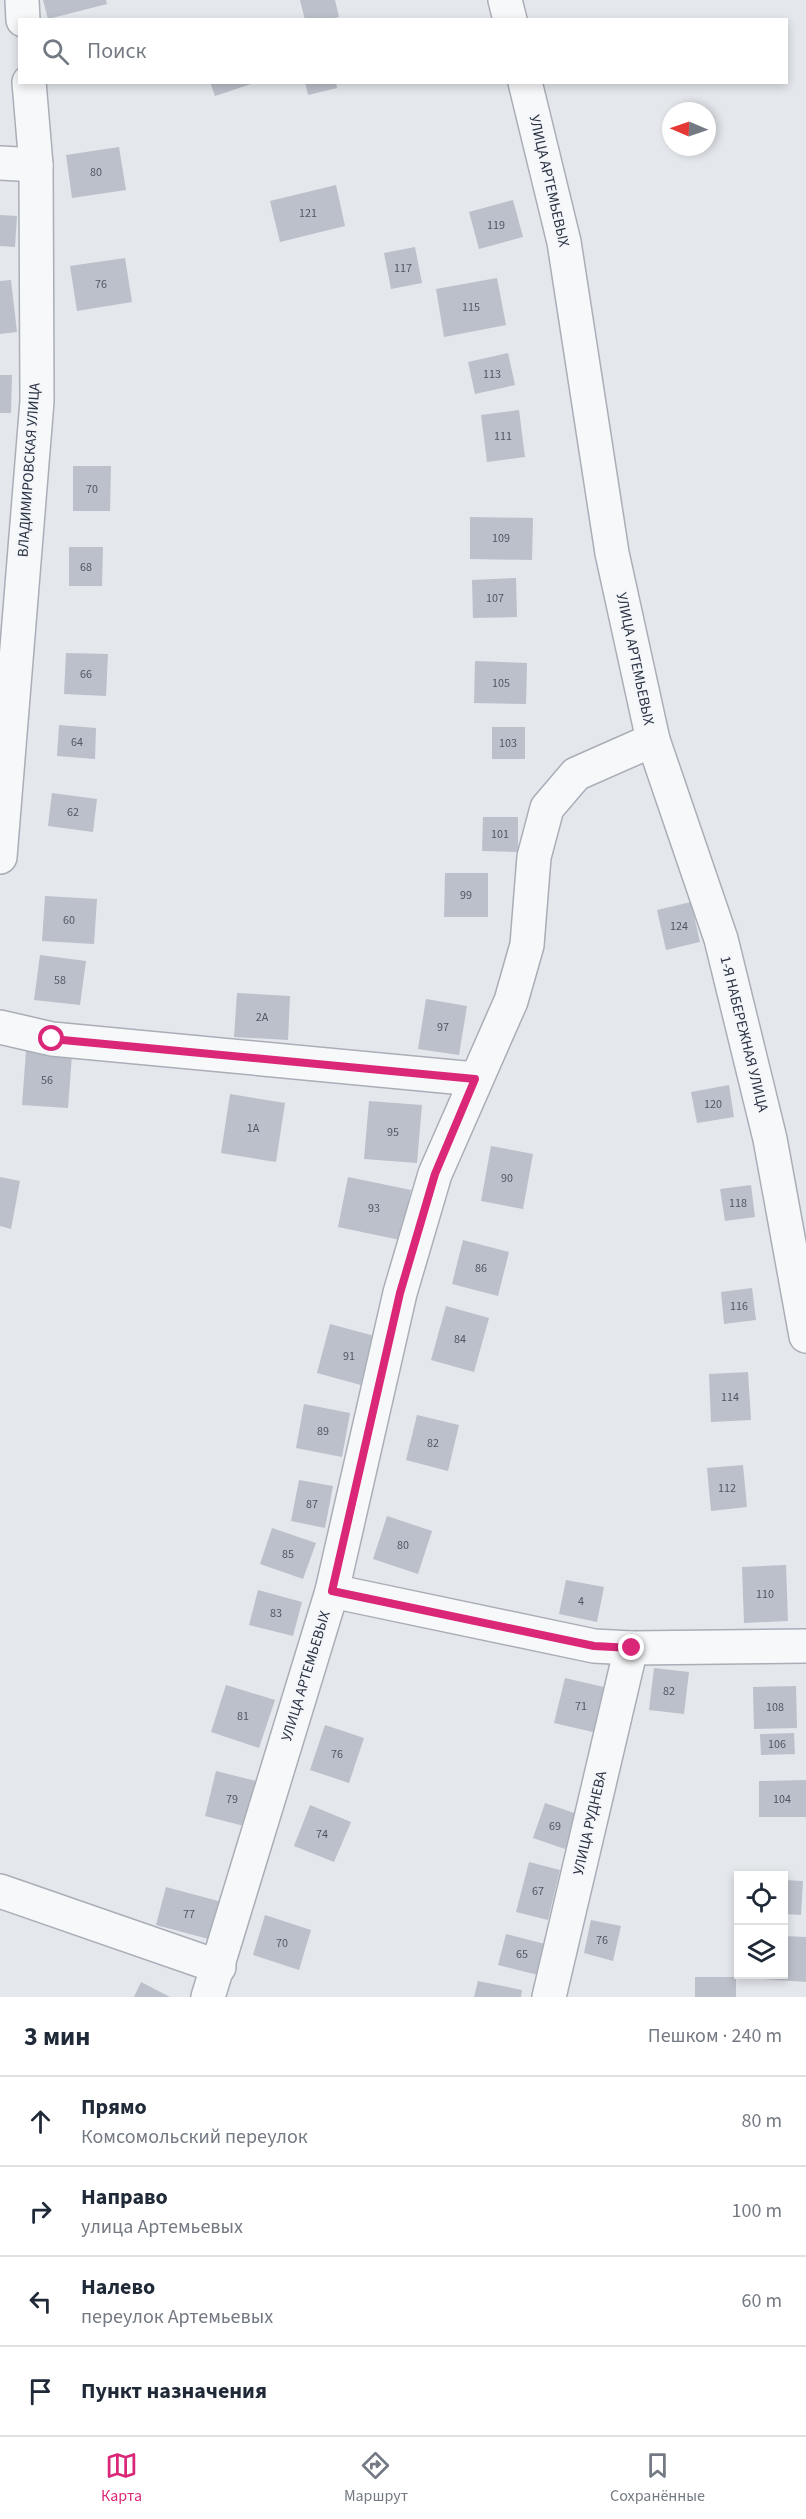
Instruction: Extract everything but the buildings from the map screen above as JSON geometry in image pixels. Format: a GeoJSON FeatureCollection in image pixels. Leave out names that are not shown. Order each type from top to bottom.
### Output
{"type":"FeatureCollection","features":[{"type":"Feature","properties":{"kind":"street"},"geometry":{"type":"LineString","coordinates":[[22,0],[23,18]]}},
{"type":"Feature","properties":{"kind":"street"},"geometry":{"type":"LineString","coordinates":[[505,0],[510,18]]}},
{"type":"Feature","properties":{"kind":"street","name":"ВЛАДИМИРОВСКАЯ УЛИЦА"},"geometry":{"type":"LineString","coordinates":[[0,857],[37,401],[36,165],[29,84]]}},
{"type":"Feature","properties":{"kind":"street","name":"УЛИЦА АРТЕМЬЕВЫХ"},"geometry":{"type":"LineString","coordinates":[[214,1982],[332,1591],[400,1293],[435,1174],[511,1001],[527,945],[534,857],[547,808],[576,774],[653,740],[612,553],[564,242],[525,84]]}},
{"type":"Feature","properties":{"kind":"street"},"geometry":{"type":"LineString","coordinates":[[0,163],[36,165]]}},
{"type":"Feature","properties":{"kind":"street","name":"1-Я НАБЕРЕЖНАЯ УЛИЦА"},"geometry":{"type":"LineString","coordinates":[[653,740],[721,939],[770,1139],[806,1336]]}},
{"type":"Feature","properties":{"kind":"street"},"geometry":{"type":"LineString","coordinates":[[0,1027],[52,1039],[475,1079]]}},
{"type":"Feature","properties":{"kind":"street"},"geometry":{"type":"LineString","coordinates":[[332,1591],[594,1646],[632,1648],[806,1646]]}},
{"type":"Feature","properties":{"kind":"street","name":"УЛИЦА РУДНЕВА"},"geometry":{"type":"LineString","coordinates":[[549,1997],[632,1648]]}},
{"type":"Feature","properties":{"kind":"street"},"geometry":{"type":"LineString","coordinates":[[0,1891],[214,1982]]}},
{"type":"Feature","properties":{"kind":"route"},"geometry":{"type":"LineString","coordinates":[[52,1039],[475,1079],[435,1174],[400,1293],[332,1591],[594,1646],[632,1648]]}}]}
